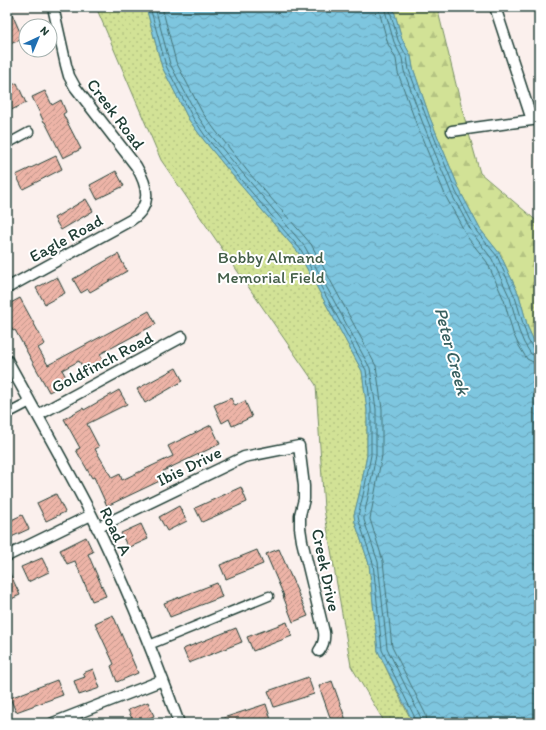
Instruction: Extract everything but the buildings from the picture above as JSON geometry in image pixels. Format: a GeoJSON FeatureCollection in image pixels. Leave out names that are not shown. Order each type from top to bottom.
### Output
{"type":"FeatureCollection","features":[{"type":"Feature","properties":{"kind":"street","name":"Creek Road"},"geometry":{"type":"LineString","coordinates":[[53,7],[69,76],[75,87],[136,166],[142,176],[146,188],[144,209],[138,216],[120,227]]}},
{"type":"Feature","properties":{"kind":"street"},"geometry":{"type":"LineString","coordinates":[[452,130],[535,120],[495,7]]}},
{"type":"Feature","properties":{"kind":"street"},"geometry":{"type":"LineString","coordinates":[[7,144],[29,132]]}},
{"type":"Feature","properties":{"kind":"street","name":"Eagle Road"},"geometry":{"type":"LineString","coordinates":[[7,288],[120,227]]}},
{"type":"Feature","properties":{"kind":"street","name":"Goldfinch Road"},"geometry":{"type":"LineString","coordinates":[[38,415],[182,337]]}},
{"type":"Feature","properties":{"kind":"street","name":"Road A"},"geometry":{"type":"LineString","coordinates":[[7,360],[91,515],[123,583],[179,723]]}},
{"type":"Feature","properties":{"kind":"street"},"geometry":{"type":"LineString","coordinates":[[7,414],[30,402]]}},
{"type":"Feature","properties":{"kind":"street","name":"Ibis Drive"},"geometry":{"type":"LineString","coordinates":[[97,528],[244,457],[299,446]]}},
{"type":"Feature","properties":{"kind":"street","name":"Creek Drive"},"geometry":{"type":"LineString","coordinates":[[299,446],[304,486],[300,528],[325,638],[323,645],[319,650]]}},
{"type":"Feature","properties":{"kind":"street"},"geometry":{"type":"LineString","coordinates":[[7,556],[91,515]]}},
{"type":"Feature","properties":{"kind":"street"},"geometry":{"type":"LineString","coordinates":[[149,645],[269,596]]}},
{"type":"Feature","properties":{"kind":"street"},"geometry":{"type":"LineString","coordinates":[[53,723],[163,680]]}},
{"type":"Feature","properties":{"kind":"green space","name":"Bobby Almand Memorial Field"},"geometry":{"type":"Polygon","coordinates":[[[96,7],[146,7],[162,67],[189,120],[238,182],[298,252],[362,371],[367,410],[367,455],[354,515],[355,522],[369,564],[378,651],[413,723],[385,723],[351,666],[324,509],[316,385],[161,160],[96,7]]]}},
{"type":"Feature","properties":{"kind":"green space"},"geometry":{"type":"Polygon","coordinates":[[[393,7],[437,7],[462,109],[480,173],[539,223],[539,352],[528,328],[519,295],[500,254],[480,229],[460,191],[430,118],[413,68],[411,56],[402,39],[393,7]]]}},
{"type":"Feature","properties":{"kind":"water","name":"Peter Creek"},"geometry":{"type":"Polygon","coordinates":[[[146,7],[393,7],[402,39],[411,56],[413,68],[430,118],[460,191],[480,229],[500,254],[519,295],[528,328],[539,352],[539,723],[413,722],[378,651],[369,564],[355,522],[354,515],[367,455],[367,410],[362,371],[298,252],[238,182],[189,120],[162,67],[146,7]]]}}]}
